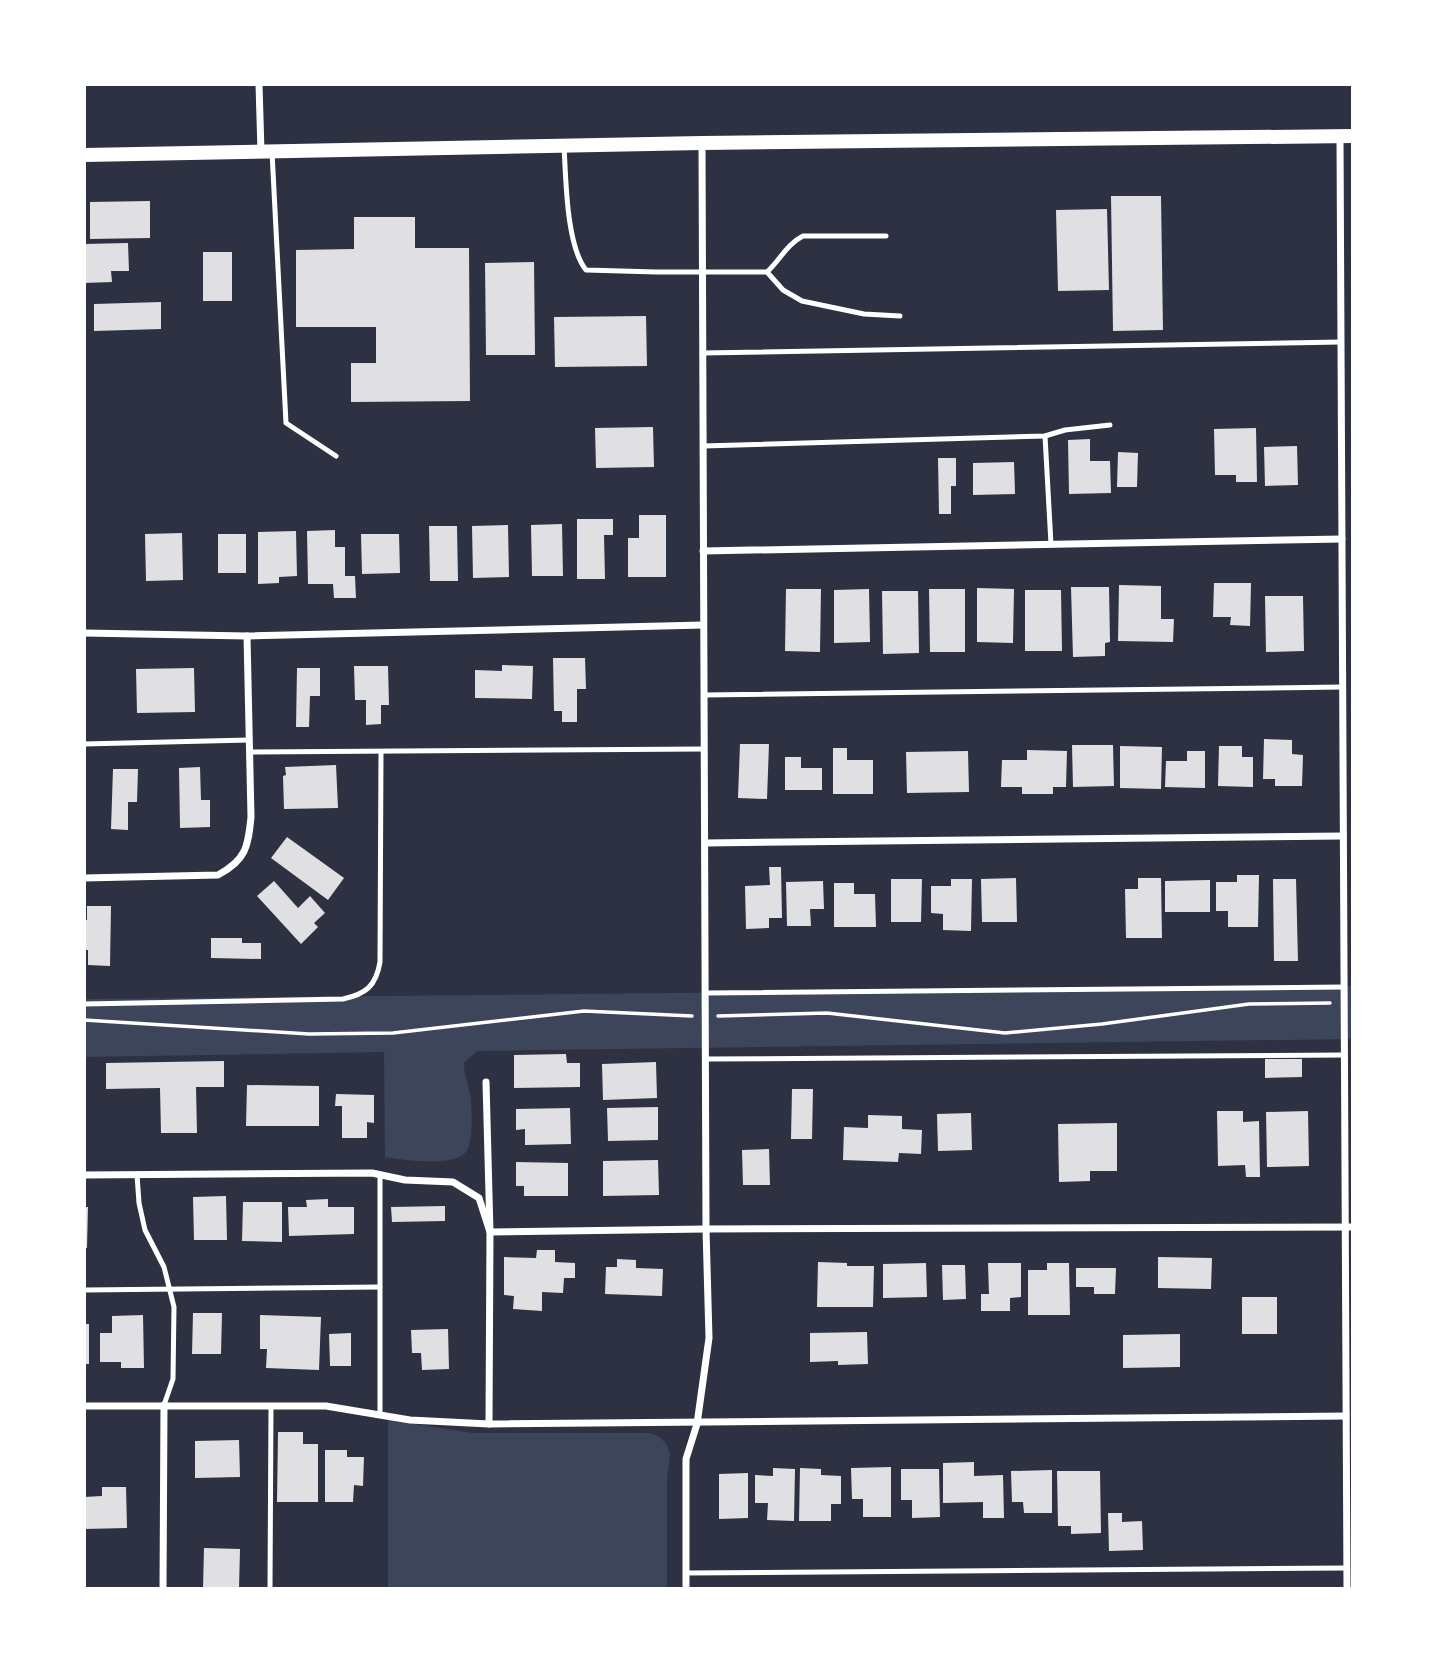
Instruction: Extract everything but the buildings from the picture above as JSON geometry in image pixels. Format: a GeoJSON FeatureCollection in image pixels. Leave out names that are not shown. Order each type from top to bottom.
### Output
{"type":"FeatureCollection","features":[{"type":"Feature","properties":{"kind":"main road"},"geometry":{"type":"LineString","coordinates":[[84,155],[702,143],[1346,136]]}},
{"type":"Feature","properties":{"kind":"street"},"geometry":{"type":"LineString","coordinates":[[259,84],[267,152]]}},
{"type":"Feature","properties":{"kind":"street"},"geometry":{"type":"LineString","coordinates":[[1346,136],[1340,342],[1344,1055],[1349,1227],[1347,1589]]}},
{"type":"Feature","properties":{"kind":"street"},"geometry":{"type":"LineString","coordinates":[[686,1589],[686,1459],[696,1424],[709,1338],[705,1059],[702,143]]}},
{"type":"Feature","properties":{"kind":"street"},"geometry":{"type":"LineString","coordinates":[[703,551],[1342,539]]}},
{"type":"Feature","properties":{"kind":"street"},"geometry":{"type":"LineString","coordinates":[[84,633],[247,636],[703,625]]}},
{"type":"Feature","properties":{"kind":"street"},"geometry":{"type":"LineString","coordinates":[[84,878],[218,874],[233,867],[244,853],[251,817],[247,636]]}},
{"type":"Feature","properties":{"kind":"street"},"geometry":{"type":"LineString","coordinates":[[705,843],[1343,836]]}},
{"type":"Feature","properties":{"kind":"street"},"geometry":{"type":"LineString","coordinates":[[486,1083],[489,1424]]}},
{"type":"Feature","properties":{"kind":"street"},"geometry":{"type":"LineString","coordinates":[[84,1175],[380,1174],[405,1180],[453,1182],[479,1198],[489,1232]]}},
{"type":"Feature","properties":{"kind":"street"},"geometry":{"type":"LineString","coordinates":[[489,1232],[1349,1227]]}},
{"type":"Feature","properties":{"kind":"street"},"geometry":{"type":"LineString","coordinates":[[163,1589],[164,1405]]}},
{"type":"Feature","properties":{"kind":"street"},"geometry":{"type":"LineString","coordinates":[[84,1406],[326,1406],[410,1420],[489,1424],[1346,1416]]}},
{"type":"Feature","properties":{"kind":"lane"},"geometry":{"type":"LineString","coordinates":[[564,146],[569,216],[580,263],[586,270],[767,272],[779,261],[792,242],[803,236],[886,236]]}},
{"type":"Feature","properties":{"kind":"lane"},"geometry":{"type":"LineString","coordinates":[[267,152],[286,423],[336,456]]}},
{"type":"Feature","properties":{"kind":"lane"},"geometry":{"type":"LineString","coordinates":[[767,272],[783,290],[802,301],[864,314],[900,316]]}},
{"type":"Feature","properties":{"kind":"lane"},"geometry":{"type":"LineString","coordinates":[[702,354],[1340,342]]}},
{"type":"Feature","properties":{"kind":"lane"},"geometry":{"type":"LineString","coordinates":[[703,446],[1045,436],[1065,430],[1110,425]]}},
{"type":"Feature","properties":{"kind":"lane"},"geometry":{"type":"LineString","coordinates":[[1045,436],[1051,544]]}},
{"type":"Feature","properties":{"kind":"lane"},"geometry":{"type":"LineString","coordinates":[[704,695],[1342,687]]}},
{"type":"Feature","properties":{"kind":"lane"},"geometry":{"type":"LineString","coordinates":[[84,744],[249,740]]}},
{"type":"Feature","properties":{"kind":"lane"},"geometry":{"type":"LineString","coordinates":[[250,752],[704,749]]}},
{"type":"Feature","properties":{"kind":"lane"},"geometry":{"type":"LineString","coordinates":[[84,1004],[343,999],[358,996],[370,987],[378,978],[380,962],[381,752]]}},
{"type":"Feature","properties":{"kind":"lane"},"geometry":{"type":"LineString","coordinates":[[705,993],[1344,987]]}},
{"type":"Feature","properties":{"kind":"lane"},"geometry":{"type":"LineString","coordinates":[[705,1059],[1344,1055]]}},
{"type":"Feature","properties":{"kind":"lane"},"geometry":{"type":"LineString","coordinates":[[380,1174],[380,1415]]}},
{"type":"Feature","properties":{"kind":"lane"},"geometry":{"type":"LineString","coordinates":[[138,1175],[139,1203],[145,1230],[164,1267],[174,1307],[173,1379],[164,1405]]}},
{"type":"Feature","properties":{"kind":"lane"},"geometry":{"type":"LineString","coordinates":[[84,1290],[380,1287]]}},
{"type":"Feature","properties":{"kind":"lane"},"geometry":{"type":"LineString","coordinates":[[270,1589],[271,1406]]}},
{"type":"Feature","properties":{"kind":"lane"},"geometry":{"type":"LineString","coordinates":[[686,1573],[1347,1568]]}},
{"type":"Feature","properties":{"kind":"shaded area"},"geometry":{"type":"Polygon","coordinates":[[[1353,986],[1353,1039],[477,1051],[464,1063],[471,1107],[468,1148],[459,1157],[439,1161],[385,1157],[384,1052],[84,1057],[84,999],[1353,986]]]}},
{"type":"Feature","properties":{"kind":"shaded area"},"geometry":{"type":"Polygon","coordinates":[[[388,1420],[473,1433],[651,1433],[660,1437],[667,1445],[670,1455],[667,1480],[667,1589],[388,1589],[388,1420]]]}}]}
